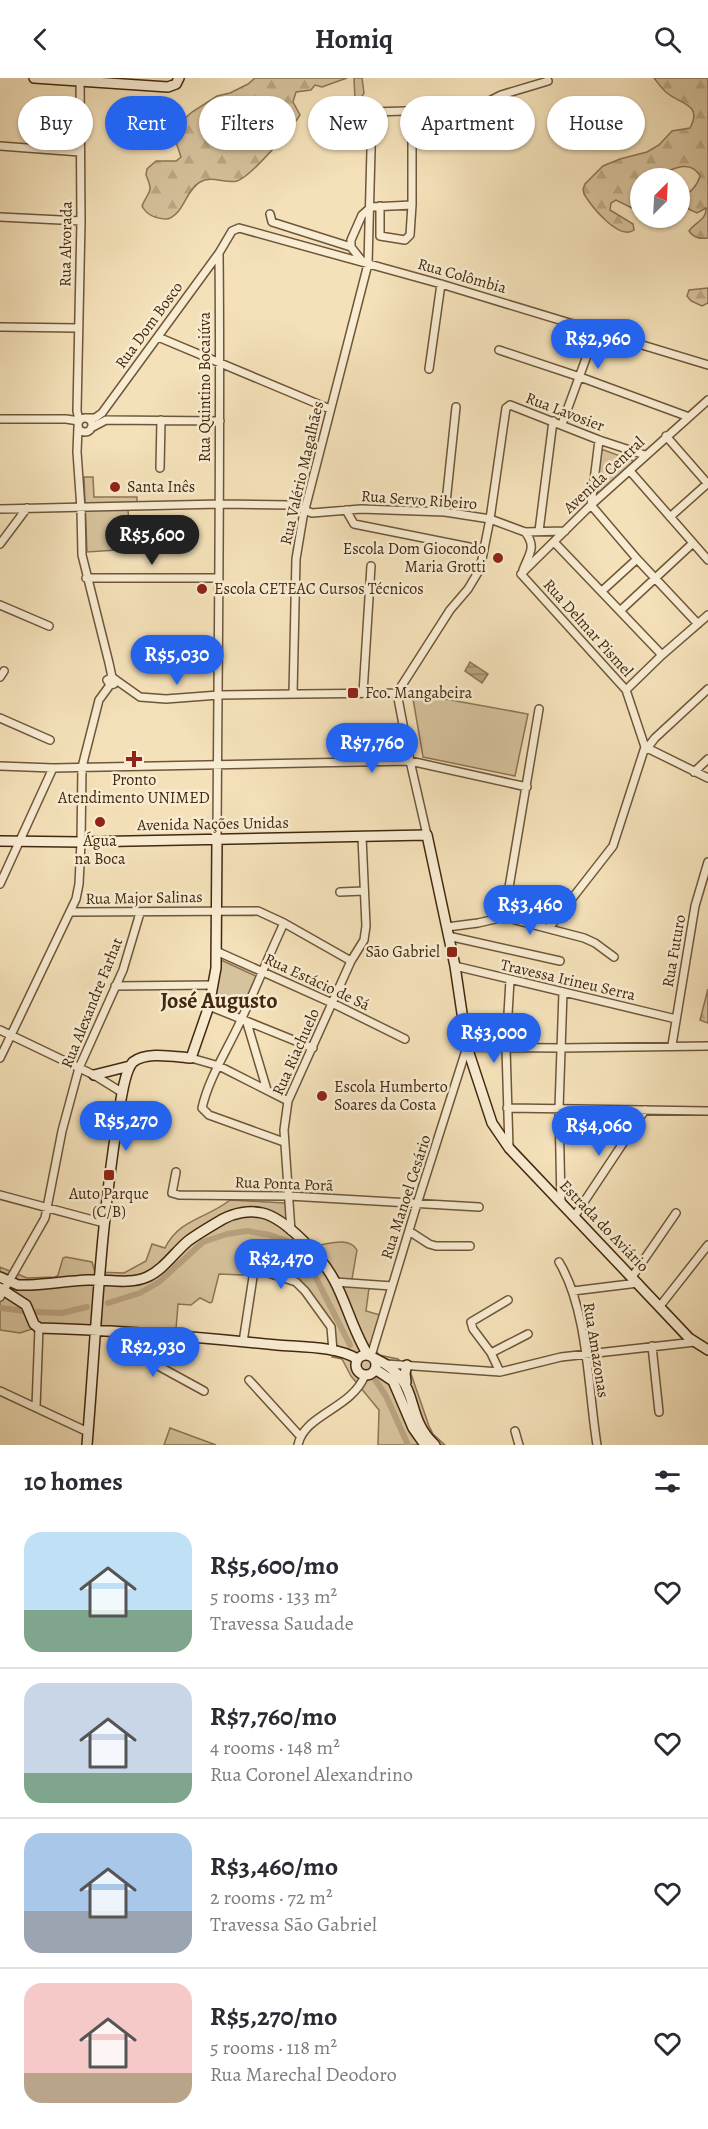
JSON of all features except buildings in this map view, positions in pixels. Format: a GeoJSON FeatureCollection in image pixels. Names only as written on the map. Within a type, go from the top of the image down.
{"type":"FeatureCollection","features":[{"type":"Feature","properties":{"kind":"street"},"geometry":{"type":"LineString","coordinates":[[34,78],[168,87],[177,81]]}},
{"type":"Feature","properties":{"kind":"street","name":"Rua Alvorada"},"geometry":{"type":"LineString","coordinates":[[80,80],[81,221],[77,411],[83,432],[90,429],[91,422],[81,421]]}},
{"type":"Feature","properties":{"kind":"street"},"geometry":{"type":"LineString","coordinates":[[499,96],[548,81]]}},
{"type":"Feature","properties":{"kind":"street","name":"Rua Valério Magalhães"},"geometry":{"type":"LineString","coordinates":[[293,694],[296,559],[365,262],[371,207],[372,112],[400,111]]}},
{"type":"Feature","properties":{"kind":"street"},"geometry":{"type":"LineString","coordinates":[[0,146],[80,152]]}},
{"type":"Feature","properties":{"kind":"street"},"geometry":{"type":"LineString","coordinates":[[380,206],[380,236],[405,240],[410,235],[412,150]]}},
{"type":"Feature","properties":{"kind":"street"},"geometry":{"type":"LineString","coordinates":[[351,247],[353,233],[362,215],[371,207],[412,206]]}},
{"type":"Feature","properties":{"kind":"street"},"geometry":{"type":"LineString","coordinates":[[270,214],[272,222],[351,247],[365,262]]}},
{"type":"Feature","properties":{"kind":"street"},"geometry":{"type":"LineString","coordinates":[[0,217],[81,221]]}},
{"type":"Feature","properties":{"kind":"street","name":"Rua Colômbia"},"geometry":{"type":"LineString","coordinates":[[219,253],[232,231],[242,228],[441,284],[708,365]]}},
{"type":"Feature","properties":{"kind":"street","name":"Rua Dom Bosco"},"geometry":{"type":"LineString","coordinates":[[103,417],[219,253]]}},
{"type":"Feature","properties":{"kind":"street","name":"Rua Quintino Bocaiúva"},"geometry":{"type":"LineString","coordinates":[[191,1058],[209,1006],[216,951],[218,578],[221,504],[219,253]]}},
{"type":"Feature","properties":{"kind":"street"},"geometry":{"type":"LineString","coordinates":[[429,369],[441,284]]}},
{"type":"Feature","properties":{"kind":"street"},"geometry":{"type":"LineString","coordinates":[[0,327],[78,328]]}},
{"type":"Feature","properties":{"kind":"street"},"geometry":{"type":"LineString","coordinates":[[562,424],[596,331]]}},
{"type":"Feature","properties":{"kind":"street"},"geometry":{"type":"LineString","coordinates":[[158,337],[330,409]]}},
{"type":"Feature","properties":{"kind":"street"},"geometry":{"type":"LineString","coordinates":[[499,350],[689,417]]}},
{"type":"Feature","properties":{"kind":"street","name":"Avenida Central"},"geometry":{"type":"LineString","coordinates":[[521,574],[645,455],[707,404]]}},
{"type":"Feature","properties":{"kind":"street","name":"Rua Lavosier"},"geometry":{"type":"LineString","coordinates":[[490,519],[505,410],[510,405],[599,440],[645,455]]}},
{"type":"Feature","properties":{"kind":"street"},"geometry":{"type":"LineString","coordinates":[[445,512],[456,407]]}},
{"type":"Feature","properties":{"kind":"street"},"geometry":{"type":"LineString","coordinates":[[77,452],[90,429],[103,417]]}},
{"type":"Feature","properties":{"kind":"street"},"geometry":{"type":"LineString","coordinates":[[0,419],[81,421],[103,417],[220,421]]}},
{"type":"Feature","properties":{"kind":"street"},"geometry":{"type":"LineString","coordinates":[[160,468],[161,420]]}},
{"type":"Feature","properties":{"kind":"street"},"geometry":{"type":"LineString","coordinates":[[0,1058],[71,912],[79,884],[82,767],[95,715],[111,681],[109,663],[82,555],[77,452],[81,421]]}},
{"type":"Feature","properties":{"kind":"street"},"geometry":{"type":"LineString","coordinates":[[539,531],[553,421]]}},
{"type":"Feature","properties":{"kind":"street"},"geometry":{"type":"LineString","coordinates":[[666,436],[708,484],[670,516]]}},
{"type":"Feature","properties":{"kind":"street"},"geometry":{"type":"LineString","coordinates":[[599,440],[591,505],[637,559],[698,624]]}},
{"type":"Feature","properties":{"kind":"street"},"geometry":{"type":"LineString","coordinates":[[630,471],[708,561]]}},
{"type":"Feature","properties":{"kind":"street","name":"Rua Servo Ribeiro"},"geometry":{"type":"LineString","coordinates":[[0,509],[221,504],[290,505],[312,513],[362,509],[445,512],[490,519],[525,532],[565,531]]}},
{"type":"Feature","properties":{"kind":"street"},"geometry":{"type":"LineString","coordinates":[[0,544],[27,508]]}},
{"type":"Feature","properties":{"kind":"street"},"geometry":{"type":"LineString","coordinates":[[346,510],[354,524],[484,550]]}},
{"type":"Feature","properties":{"kind":"street"},"geometry":{"type":"LineString","coordinates":[[111,681],[140,697],[166,699],[219,695],[398,693],[450,610],[480,569],[490,519]]}},
{"type":"Feature","properties":{"kind":"street"},"geometry":{"type":"LineString","coordinates":[[525,532],[531,540],[532,548],[542,554]]}},
{"type":"Feature","properties":{"kind":"street"},"geometry":{"type":"LineString","coordinates":[[554,542],[662,655]]}},
{"type":"Feature","properties":{"kind":"street"},"geometry":{"type":"LineString","coordinates":[[621,610],[693,543]]}},
{"type":"Feature","properties":{"kind":"street","name":"Rua Delmar Pismel"},"geometry":{"type":"LineString","coordinates":[[532,548],[521,574],[627,690],[647,747]]}},
{"type":"Feature","properties":{"kind":"street"},"geometry":{"type":"LineString","coordinates":[[602,591],[637,559]]}},
{"type":"Feature","properties":{"kind":"street"},"geometry":{"type":"LineString","coordinates":[[363,693],[370,566]]}},
{"type":"Feature","properties":{"kind":"street"},"geometry":{"type":"LineString","coordinates":[[86,578],[218,578]]}},
{"type":"Feature","properties":{"kind":"street"},"geometry":{"type":"LineString","coordinates":[[0,605],[49,626]]}},
{"type":"Feature","properties":{"kind":"street"},"geometry":{"type":"LineString","coordinates":[[627,690],[662,655],[708,615]]}},
{"type":"Feature","properties":{"kind":"street"},"geometry":{"type":"LineString","coordinates":[[549,928],[612,846],[647,747],[708,689]]}},
{"type":"Feature","properties":{"kind":"street","name":"Estrada do Aviário"},"geometry":{"type":"LineString","coordinates":[[398,693],[410,761],[455,966],[467,1047],[492,1123],[509,1148],[574,1217],[695,1342],[708,1350]]}},
{"type":"Feature","properties":{"kind":"street"},"geometry":{"type":"LineString","coordinates":[[504,917],[539,709]]}},
{"type":"Feature","properties":{"kind":"street"},"geometry":{"type":"LineString","coordinates":[[0,718],[50,740]]}},
{"type":"Feature","properties":{"kind":"street"},"geometry":{"type":"LineString","coordinates":[[647,747],[708,778]]}},
{"type":"Feature","properties":{"kind":"street"},"geometry":{"type":"LineString","coordinates":[[694,772],[708,759]]}},
{"type":"Feature","properties":{"kind":"street"},"geometry":{"type":"LineString","coordinates":[[0,766],[53,768],[218,766],[410,761],[527,787]]}},
{"type":"Feature","properties":{"kind":"street"},"geometry":{"type":"LineString","coordinates":[[0,884],[53,768]]}},
{"type":"Feature","properties":{"kind":"street","name":"Avenida Nações Unidas"},"geometry":{"type":"LineString","coordinates":[[0,841],[81,842],[428,835]]}},
{"type":"Feature","properties":{"kind":"street","name":"Rua Riachuelo"},"geometry":{"type":"LineString","coordinates":[[291,1231],[284,1142],[288,1101],[351,961],[366,934],[362,837]]}},
{"type":"Feature","properties":{"kind":"street","name":"Rua Futuro"},"geometry":{"type":"LineString","coordinates":[[672,1045],[695,906],[708,862]]}},
{"type":"Feature","properties":{"kind":"street"},"geometry":{"type":"LineString","coordinates":[[340,892],[364,891]]}},
{"type":"Feature","properties":{"kind":"street","name":"Rua Major Salinas"},"geometry":{"type":"LineString","coordinates":[[71,912],[258,911],[351,961]]}},
{"type":"Feature","properties":{"kind":"street","name":"Rua Alexandre Farhat"},"geometry":{"type":"LineString","coordinates":[[3,1289],[36,1236],[47,1209],[62,1131],[79,1068],[127,960],[140,913]]}},
{"type":"Feature","properties":{"kind":"street"},"geometry":{"type":"LineString","coordinates":[[447,932],[504,917],[595,943],[614,957]]}},
{"type":"Feature","properties":{"kind":"street"},"geometry":{"type":"LineString","coordinates":[[284,923],[261,971],[244,1021],[219,1066],[202,1108],[209,1115],[284,1142]]}},
{"type":"Feature","properties":{"kind":"street"},"geometry":{"type":"LineString","coordinates":[[447,932],[560,961]]}},
{"type":"Feature","properties":{"kind":"street","name":"Rua Estácio de Sá"},"geometry":{"type":"LineString","coordinates":[[216,951],[405,1038]]}},
{"type":"Feature","properties":{"kind":"street","name":"Travessa Irineu Serra"},"geometry":{"type":"LineString","coordinates":[[455,966],[676,1019]]}},
{"type":"Feature","properties":{"kind":"street"},"geometry":{"type":"LineString","coordinates":[[509,1148],[506,1048],[510,980]]}},
{"type":"Feature","properties":{"kind":"street"},"geometry":{"type":"LineString","coordinates":[[115,986],[213,985]]}},
{"type":"Feature","properties":{"kind":"street"},"geometry":{"type":"LineString","coordinates":[[561,1203],[559,1108],[562,992]]}},
{"type":"Feature","properties":{"kind":"street"},"geometry":{"type":"LineString","coordinates":[[209,1006],[313,1048]]}},
{"type":"Feature","properties":{"kind":"street"},"geometry":{"type":"LineString","coordinates":[[244,1021],[267,1090]]}},
{"type":"Feature","properties":{"kind":"street"},"geometry":{"type":"LineString","coordinates":[[0,1030],[94,1075],[123,1093]]}},
{"type":"Feature","properties":{"kind":"street"},"geometry":{"type":"LineString","coordinates":[[467,1047],[708,1046]]}},
{"type":"Feature","properties":{"kind":"street","name":"Rua Manoel Cesário"},"geometry":{"type":"LineString","coordinates":[[371,1356],[467,1047]]}},
{"type":"Feature","properties":{"kind":"street"},"geometry":{"type":"LineString","coordinates":[[94,1075],[130,1066],[148,1056],[191,1058],[219,1066],[288,1101]]}},
{"type":"Feature","properties":{"kind":"street"},"geometry":{"type":"LineString","coordinates":[[87,1445],[94,1329],[109,1175],[130,1066]]}},
{"type":"Feature","properties":{"kind":"street"},"geometry":{"type":"LineString","coordinates":[[507,1108],[708,1111]]}},
{"type":"Feature","properties":{"kind":"street"},"geometry":{"type":"LineString","coordinates":[[574,1217],[645,1110]]}},
{"type":"Feature","properties":{"kind":"street","name":"Rua Ponta Porã"},"geometry":{"type":"LineString","coordinates":[[176,1172],[172,1193],[289,1196],[480,1207]]}},
{"type":"Feature","properties":{"kind":"street"},"geometry":{"type":"LineString","coordinates":[[0,1196],[104,1223]]}},
{"type":"Feature","properties":{"kind":"street"},"geometry":{"type":"LineString","coordinates":[[3,1289],[99,1280],[128,1282],[145,1278],[155,1273],[202,1231],[238,1213],[263,1213],[291,1231],[314,1251],[335,1282],[353,1326],[376,1364],[375,1369]]}},
{"type":"Feature","properties":{"kind":"street"},"geometry":{"type":"LineString","coordinates":[[573,1291],[635,1280],[676,1213]]}},
{"type":"Feature","properties":{"kind":"street"},"geometry":{"type":"LineString","coordinates":[[409,1231],[436,1246],[470,1246]]}},
{"type":"Feature","properties":{"kind":"street"},"geometry":{"type":"LineString","coordinates":[[660,1306],[708,1245]]}},
{"type":"Feature","properties":{"kind":"street","name":"Rua Amazonas"},"geometry":{"type":"LineString","coordinates":[[559,1262],[573,1291],[585,1354],[594,1444]]}},
{"type":"Feature","properties":{"kind":"street"},"geometry":{"type":"LineString","coordinates":[[243,1342],[253,1277],[255,1272],[266,1272],[296,1282],[305,1291],[331,1327],[333,1351]]}},
{"type":"Feature","properties":{"kind":"street"},"geometry":{"type":"LineString","coordinates":[[0,1277],[3,1289],[26,1305],[34,1324],[39,1328],[94,1329],[243,1342],[333,1351],[351,1355],[357,1359]]}},
{"type":"Feature","properties":{"kind":"street"},"geometry":{"type":"LineString","coordinates":[[335,1282],[392,1286]]}},
{"type":"Feature","properties":{"kind":"street"},"geometry":{"type":"LineString","coordinates":[[501,1372],[491,1353],[473,1329],[471,1322],[508,1300]]}},
{"type":"Feature","properties":{"kind":"street"},"geometry":{"type":"LineString","coordinates":[[36,1407],[39,1328]]}},
{"type":"Feature","properties":{"kind":"street"},"geometry":{"type":"LineString","coordinates":[[148,1334],[148,1359],[204,1391]]}},
{"type":"Feature","properties":{"kind":"street"},"geometry":{"type":"LineString","coordinates":[[491,1353],[528,1334]]}},
{"type":"Feature","properties":{"kind":"street"},"geometry":{"type":"LineString","coordinates":[[298,1445],[300,1436],[308,1426],[357,1392],[365,1376],[386,1364],[501,1372],[539,1362],[585,1354],[695,1342]]}},
{"type":"Feature","properties":{"kind":"street"},"geometry":{"type":"LineString","coordinates":[[652,1346],[659,1412]]}},
{"type":"Feature","properties":{"kind":"street"},"geometry":{"type":"LineString","coordinates":[[365,1376],[356,1370],[355,1364],[362,1355],[371,1356],[386,1364],[407,1384]]}},
{"type":"Feature","properties":{"kind":"street"},"geometry":{"type":"LineString","coordinates":[[407,1365],[405,1372],[407,1384],[420,1425],[435,1445]]}},
{"type":"Feature","properties":{"kind":"street"},"geometry":{"type":"LineString","coordinates":[[375,1369],[393,1381],[413,1428],[424,1445]]}},
{"type":"Feature","properties":{"kind":"street"},"geometry":{"type":"LineString","coordinates":[[249,1380],[300,1436]]}},
{"type":"Feature","properties":{"kind":"street"},"geometry":{"type":"LineString","coordinates":[[0,1390],[88,1432]]}},
{"type":"Feature","properties":{"kind":"street"},"geometry":{"type":"LineString","coordinates":[[515,1431],[519,1445]]}},
{"type":"Feature","properties":{"kind":"green space"},"geometry":{"type":"Polygon","coordinates":[[[255,78],[347,78],[322,87],[315,85],[311,90],[296,92],[295,96],[217,96],[230,93],[255,78]]]}},
{"type":"Feature","properties":{"kind":"green space"},"geometry":{"type":"Polygon","coordinates":[[[354,78],[362,78],[364,93],[362,96],[355,96],[354,78]]]}},
{"type":"Feature","properties":{"kind":"green space"},"geometry":{"type":"Polygon","coordinates":[[[654,78],[708,78],[708,238],[697,238],[689,231],[706,212],[706,208],[697,213],[690,210],[690,192],[700,176],[691,167],[630,168],[630,207],[616,200],[611,203],[610,210],[630,222],[630,228],[634,230],[628,232],[621,231],[606,221],[584,194],[585,184],[603,166],[647,152],[659,145],[672,131],[690,128],[694,114],[692,109],[662,88],[654,78]]]}},
{"type":"Feature","properties":{"kind":"green space"},"geometry":{"type":"Polygon","coordinates":[[[199,108],[199,150],[272,150],[244,177],[233,182],[204,180],[195,186],[174,216],[168,219],[156,218],[142,206],[150,191],[146,175],[147,169],[156,161],[176,161],[181,157],[179,150],[187,150],[187,116],[199,108]]]}},
{"type":"Feature","properties":{"kind":"green space"},"geometry":{"type":"Polygon","coordinates":[[[296,108],[300,115],[296,120],[296,108]]]}},
{"type":"Feature","properties":{"kind":"green space"},"geometry":{"type":"Polygon","coordinates":[[[708,288],[708,303],[702,306],[691,301],[687,296],[689,290],[708,288]]]}},
{"type":"Feature","properties":{"kind":"green space"},"geometry":{"type":"Polygon","coordinates":[[[601,449],[634,461],[597,496],[601,449]]]}},
{"type":"Feature","properties":{"kind":"green space"},"geometry":{"type":"Polygon","coordinates":[[[84,477],[93,477],[94,497],[137,497],[137,507],[103,509],[128,510],[131,549],[87,552],[84,477]]]}},
{"type":"Feature","properties":{"kind":"green space"},"geometry":{"type":"Polygon","coordinates":[[[412,693],[528,714],[515,776],[423,757],[412,693]]]}},
{"type":"Feature","properties":{"kind":"green space"},"geometry":{"type":"Polygon","coordinates":[[[221,960],[258,977],[241,1014],[214,1003],[221,960]]]}},
{"type":"Feature","properties":{"kind":"green space"},"geometry":{"type":"Polygon","coordinates":[[[708,989],[708,1023],[700,1020],[708,989]]]}},
{"type":"Feature","properties":{"kind":"green space"},"geometry":{"type":"Polygon","coordinates":[[[230,1200],[285,1203],[296,1229],[315,1246],[344,1242],[357,1250],[352,1279],[369,1288],[366,1311],[380,1315],[373,1346],[379,1355],[398,1359],[410,1371],[429,1426],[433,1434],[445,1445],[378,1445],[379,1410],[351,1376],[342,1359],[332,1357],[335,1347],[322,1310],[309,1290],[301,1282],[255,1270],[243,1275],[219,1274],[210,1303],[200,1298],[191,1305],[178,1304],[176,1329],[173,1331],[41,1326],[20,1333],[0,1330],[0,1267],[27,1278],[55,1277],[58,1275],[63,1258],[66,1257],[92,1262],[95,1272],[124,1273],[146,1261],[152,1244],[165,1248],[171,1238],[185,1225],[230,1200]]]}},
{"type":"Feature","properties":{"kind":"green space"},"geometry":{"type":"Polygon","coordinates":[[[170,1428],[216,1445],[164,1445],[170,1428]]]}},
{"type":"Feature","properties":{"kind":"shaded area"},"geometry":{"type":"Polygon","coordinates":[[[470,662],[488,674],[482,683],[465,671],[470,662]]]}},
{"type":"Feature","properties":{"kind":"waterway"},"geometry":{"type":"LineString","coordinates":[[108,1303],[140,1293],[159,1282],[203,1242],[227,1234],[247,1231],[270,1235],[290,1242],[311,1268],[350,1345]]}},
{"type":"Feature","properties":{"kind":"waterway"},"geometry":{"type":"LineString","coordinates":[[37,1312],[62,1313],[87,1307]]}},
{"type":"Feature","properties":{"kind":"waterway"},"geometry":{"type":"LineString","coordinates":[[1,1308],[25,1311]]}},
{"type":"Feature","properties":{"kind":"waterway"},"geometry":{"type":"LineString","coordinates":[[374,1378],[386,1396],[408,1445]]}},
{"type":"Feature","properties":{"kind":"place","name":"Santa Inês"},"geometry":{"type":"Point","coordinates":[115,487]}},
{"type":"Feature","properties":{"kind":"place","name":"Escola Dom Giocondo Maria Grotti"},"geometry":{"type":"Point","coordinates":[498,558]}},
{"type":"Feature","properties":{"kind":"place","name":"Escola CETEAC Cursos Técnicos"},"geometry":{"type":"Point","coordinates":[202,589]}},
{"type":"Feature","properties":{"kind":"place","name":"Fco. Mangabeira"},"geometry":{"type":"Point","coordinates":[353,693]}},
{"type":"Feature","properties":{"kind":"place","name":"Pronto Atendimento UNIMED"},"geometry":{"type":"Point","coordinates":[134,759]}},
{"type":"Feature","properties":{"kind":"place","name":"Água na Boca"},"geometry":{"type":"Point","coordinates":[100,822]}},
{"type":"Feature","properties":{"kind":"place","name":"São Gabriel"},"geometry":{"type":"Point","coordinates":[452,952]}},
{"type":"Feature","properties":{"kind":"place","name":"Escola Humberto Soares da Costa"},"geometry":{"type":"Point","coordinates":[322,1096]}},
{"type":"Feature","properties":{"kind":"place","name":"Auto Parque (C/B)"},"geometry":{"type":"Point","coordinates":[109,1175]}},
{"type":"Feature","properties":{"kind":"district","name":"José Augusto"},"geometry":{"type":"Point","coordinates":[219,1001]}}]}
